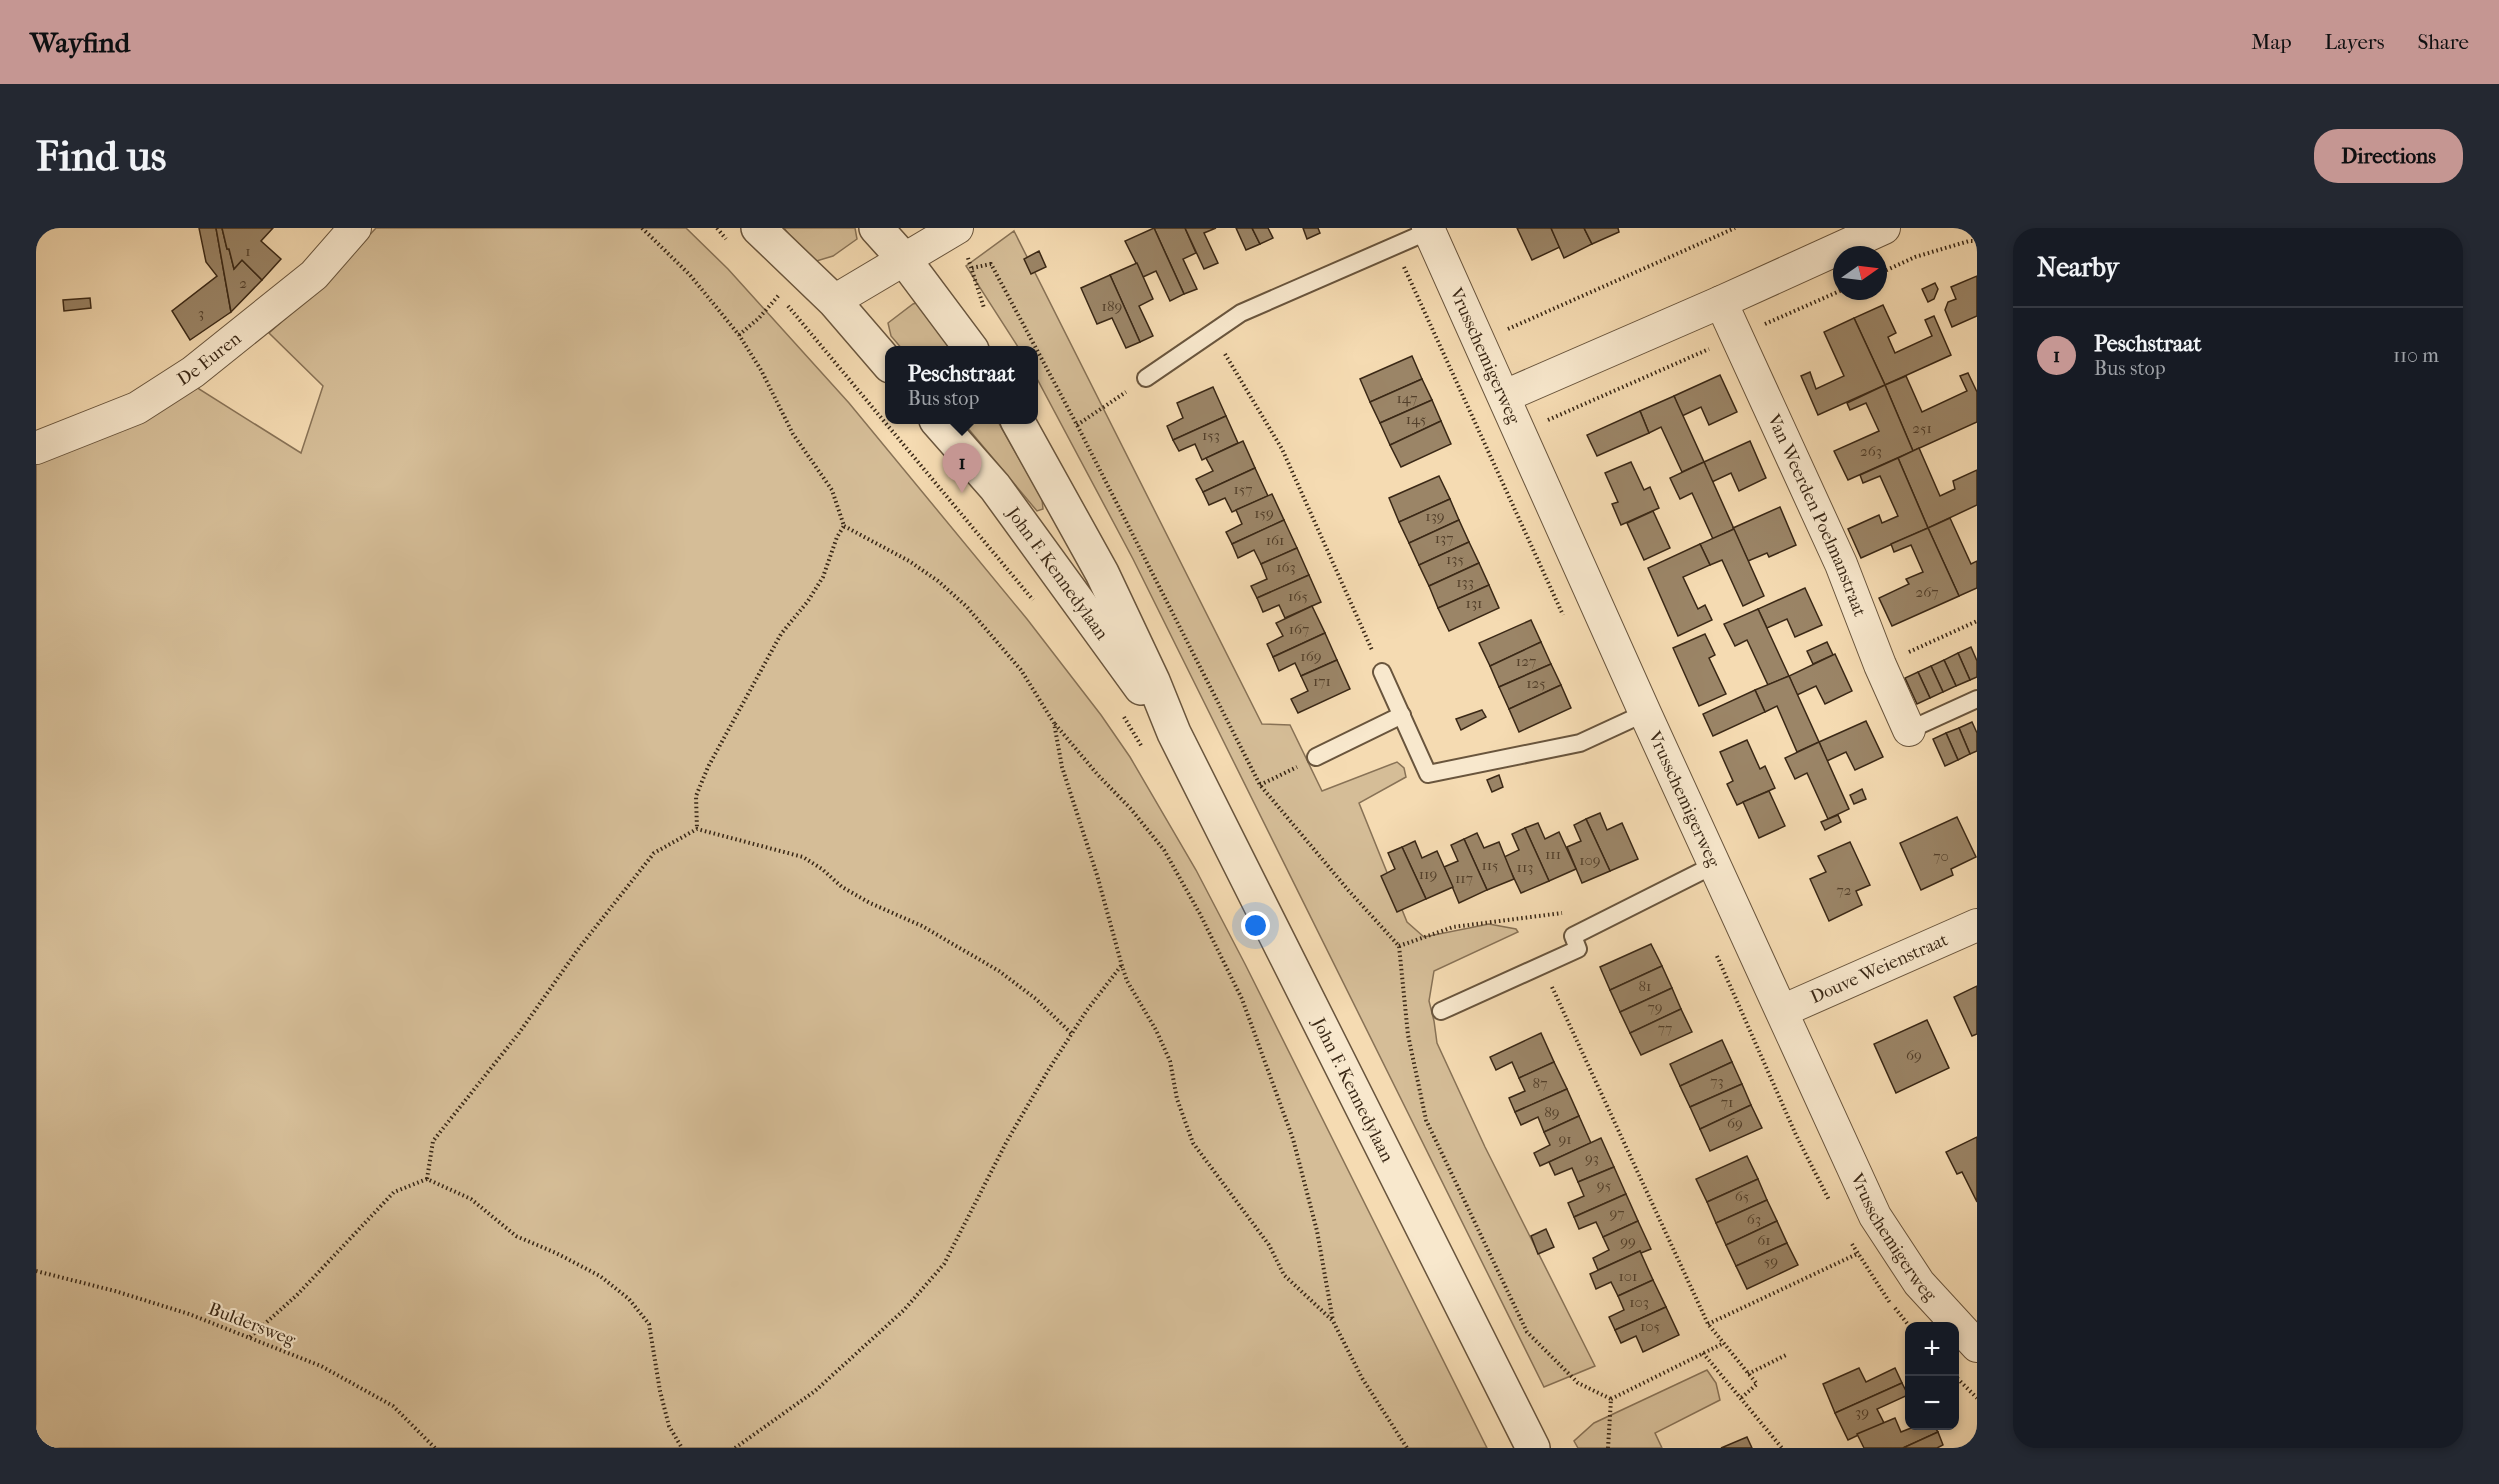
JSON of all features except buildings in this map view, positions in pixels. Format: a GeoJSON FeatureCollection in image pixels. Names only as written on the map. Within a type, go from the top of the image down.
{"type":"FeatureCollection","features":[{"type":"Feature","properties":{"kind":"street","name":"De Euren"},"geometry":{"type":"LineString","coordinates":[[39,447],[137,408],[193,372],[314,275],[355,228]]}},
{"type":"Feature","properties":{"kind":"street"},"geometry":{"type":"LineString","coordinates":[[876,228],[904,259],[968,346]]}},
{"type":"Feature","properties":{"kind":"street"},"geometry":{"type":"LineString","coordinates":[[1504,396],[1884,228]]}},
{"type":"Feature","properties":{"kind":"street","name":"Vrusschemigerweg"},"geometry":{"type":"LineString","coordinates":[[1429,229],[1645,713],[1875,1215],[1919,1283],[1977,1346]]}},
{"type":"Feature","properties":{"kind":"street"},"geometry":{"type":"LineString","coordinates":[[834,302],[953,230]]}},
{"type":"Feature","properties":{"kind":"street"},"geometry":{"type":"LineString","coordinates":[[745,237],[834,302],[885,360]]}},
{"type":"Feature","properties":{"kind":"street","name":"Van Weerden Poelmanstraat"},"geometry":{"type":"LineString","coordinates":[[1721,302],[1841,564],[1880,665],[1909,730]]}},
{"type":"Feature","properties":{"kind":"street","name":"John F. Kennedylaan"},"geometry":{"type":"LineString","coordinates":[[939,424],[995,488],[1174,733]]}},
{"type":"Feature","properties":{"kind":"street","name":"John F. Kennedylaan"},"geometry":{"type":"LineString","coordinates":[[1019,424],[1102,573],[1153,681],[1174,733],[1533,1448]]}},
{"type":"Feature","properties":{"kind":"street","name":"Douve Weienstraat"},"geometry":{"type":"LineString","coordinates":[[1782,1011],[1977,925]]}},
{"type":"Feature","properties":{"kind":"lane"},"geometry":{"type":"LineString","coordinates":[[1146,378],[1241,313],[1429,229]]}},
{"type":"Feature","properties":{"kind":"lane"},"geometry":{"type":"LineString","coordinates":[[1382,672],[1428,774],[1580,743],[1645,713]]}},
{"type":"Feature","properties":{"kind":"lane"},"geometry":{"type":"LineString","coordinates":[[1909,730],[1977,699]]}},
{"type":"Feature","properties":{"kind":"lane"},"geometry":{"type":"LineString","coordinates":[[1316,757],[1402,716]]}},
{"type":"Feature","properties":{"kind":"lane"},"geometry":{"type":"LineString","coordinates":[[1441,1011],[1578,948],[1572,936],[1716,864]]}},
{"type":"Feature","properties":{"kind":"path"},"geometry":{"type":"LineString","coordinates":[[642,228],[690,275],[739,335],[761,369],[793,434],[832,490],[844,526],[909,561],[938,581],[967,607],[1021,670],[1054,723],[1098,776],[1130,807],[1164,850],[1200,914],[1242,999],[1293,1139],[1317,1231],[1333,1322],[1362,1378],[1407,1448]]}},
{"type":"Feature","properties":{"kind":"path"},"geometry":{"type":"LineString","coordinates":[[717,228],[745,237]]}},
{"type":"Feature","properties":{"kind":"path"},"geometry":{"type":"LineString","coordinates":[[1480,342],[1735,228]]}},
{"type":"Feature","properties":{"kind":"path"},"geometry":{"type":"LineString","coordinates":[[953,230],[969,260],[989,316]]}},
{"type":"Feature","properties":{"kind":"path"},"geometry":{"type":"LineString","coordinates":[[1887,270],[1916,257],[1969,241],[1977,241]]}},
{"type":"Feature","properties":{"kind":"path"},"geometry":{"type":"LineString","coordinates":[[972,268],[991,264],[1035,346]]}},
{"type":"Feature","properties":{"kind":"path"},"geometry":{"type":"LineString","coordinates":[[771,287],[885,422]]}},
{"type":"Feature","properties":{"kind":"path"},"geometry":{"type":"LineString","coordinates":[[1520,432],[1833,294]]}},
{"type":"Feature","properties":{"kind":"path"},"geometry":{"type":"LineString","coordinates":[[739,335],[759,318],[779,295]]}},
{"type":"Feature","properties":{"kind":"path"},"geometry":{"type":"LineString","coordinates":[[1212,333],[1282,449],[1382,672]]}},
{"type":"Feature","properties":{"kind":"path"},"geometry":{"type":"LineString","coordinates":[[1038,351],[1260,785],[1399,946],[1408,1035],[1426,1120],[1527,1332],[1578,1383],[1611,1399]]}},
{"type":"Feature","properties":{"kind":"path"},"geometry":{"type":"LineString","coordinates":[[1077,424],[1146,378]]}},
{"type":"Feature","properties":{"kind":"path"},"geometry":{"type":"LineString","coordinates":[[887,424],[1036,603]]}},
{"type":"Feature","properties":{"kind":"path"},"geometry":{"type":"LineString","coordinates":[[697,829],[696,796],[708,767],[781,634],[808,601],[823,577],[837,537],[844,526]]}},
{"type":"Feature","properties":{"kind":"path"},"geometry":{"type":"LineString","coordinates":[[1880,665],[1977,621]]}},
{"type":"Feature","properties":{"kind":"path"},"geometry":{"type":"LineString","coordinates":[[1122,713],[1146,754]]}},
{"type":"Feature","properties":{"kind":"path"},"geometry":{"type":"LineString","coordinates":[[1054,723],[1062,767],[1097,875],[1122,966],[1127,981],[1156,1030],[1170,1061],[1177,1100],[1193,1143],[1269,1245],[1284,1275],[1333,1322]]}},
{"type":"Feature","properties":{"kind":"path"},"geometry":{"type":"LineString","coordinates":[[1260,785],[1316,757]]}},
{"type":"Feature","properties":{"kind":"path"},"geometry":{"type":"LineString","coordinates":[[427,1179],[433,1141],[519,1033],[579,948],[654,853],[697,829],[803,857],[851,892],[922,926],[999,971],[1036,999],[1072,1034]]}},
{"type":"Feature","properties":{"kind":"path"},"geometry":{"type":"LineString","coordinates":[[1399,946],[1453,927],[1565,912]]}},
{"type":"Feature","properties":{"kind":"path"},"geometry":{"type":"LineString","coordinates":[[1542,965],[1708,1324],[1756,1384],[1741,1398]]}},
{"type":"Feature","properties":{"kind":"path"},"geometry":{"type":"LineString","coordinates":[[735,1448],[815,1391],[904,1310],[944,1264],[1007,1141],[1072,1034],[1122,966]]}},
{"type":"Feature","properties":{"kind":"path"},"geometry":{"type":"LineString","coordinates":[[250,1336],[297,1295],[394,1192],[427,1179],[471,1198],[516,1236],[556,1253],[600,1276],[629,1299],[649,1324],[660,1391],[669,1426],[682,1448]]}},
{"type":"Feature","properties":{"kind":"path"},"geometry":{"type":"LineString","coordinates":[[1708,1324],[1890,1239]]}},
{"type":"Feature","properties":{"kind":"path","name":"Buldersweg"},"geometry":{"type":"LineString","coordinates":[[36,1271],[115,1291],[250,1336],[321,1366],[393,1406],[435,1448]]}},
{"type":"Feature","properties":{"kind":"path"},"geometry":{"type":"LineString","coordinates":[[1611,1399],[1724,1343]]}},
{"type":"Feature","properties":{"kind":"path"},"geometry":{"type":"LineString","coordinates":[[1703,1353],[1782,1448]]}},
{"type":"Feature","properties":{"kind":"path"},"geometry":{"type":"LineString","coordinates":[[1748,1374],[1788,1353]]}},
{"type":"Feature","properties":{"kind":"path"},"geometry":{"type":"LineString","coordinates":[[1955,1376],[1977,1398]]}},
{"type":"Feature","properties":{"kind":"path"},"geometry":{"type":"LineString","coordinates":[[1608,1448],[1611,1399]]}},
{"type":"Feature","properties":{"kind":"shaded area"},"geometry":{"type":"Polygon","coordinates":[[[376,228],[686,228],[728,269],[849,403],[1027,619],[1101,715],[1130,757],[1196,870],[1245,964],[1487,1448],[36,1448],[36,454],[194,379],[199,389],[301,453],[323,386],[269,333],[325,283],[376,228]]]}},
{"type":"Feature","properties":{"kind":"shaded area"},"geometry":{"type":"Polygon","coordinates":[[[784,228],[855,228],[857,239],[833,256],[810,263],[784,228]]]}},
{"type":"Feature","properties":{"kind":"shaded area"},"geometry":{"type":"Polygon","coordinates":[[[1014,231],[1262,724],[1290,725],[1322,791],[1397,762],[1404,768],[1406,777],[1359,803],[1407,922],[1424,937],[1489,924],[1516,929],[1518,932],[1434,971],[1429,1001],[1437,1043],[1485,1147],[1595,1366],[1544,1387],[1133,559],[1038,381],[1038,346],[1017,346],[966,266],[1014,231]]]}},
{"type":"Feature","properties":{"kind":"shaded area"},"geometry":{"type":"Polygon","coordinates":[[[919,302],[952,346],[900,346],[891,336],[888,323],[919,302]]]}},
{"type":"Feature","properties":{"kind":"shaded area"},"geometry":{"type":"Polygon","coordinates":[[[964,424],[999,424],[1042,499],[1043,509],[1037,511],[964,424]]]}},
{"type":"Feature","properties":{"kind":"shaded area"},"geometry":{"type":"Polygon","coordinates":[[[1707,1370],[1716,1383],[1720,1400],[1655,1433],[1662,1448],[1578,1448],[1574,1441],[1594,1423],[1707,1370]]]}},
{"type":"Feature","properties":{"kind":"place","name":"Peschstraat"},"geometry":{"type":"Point","coordinates":[962,493]}}]}
